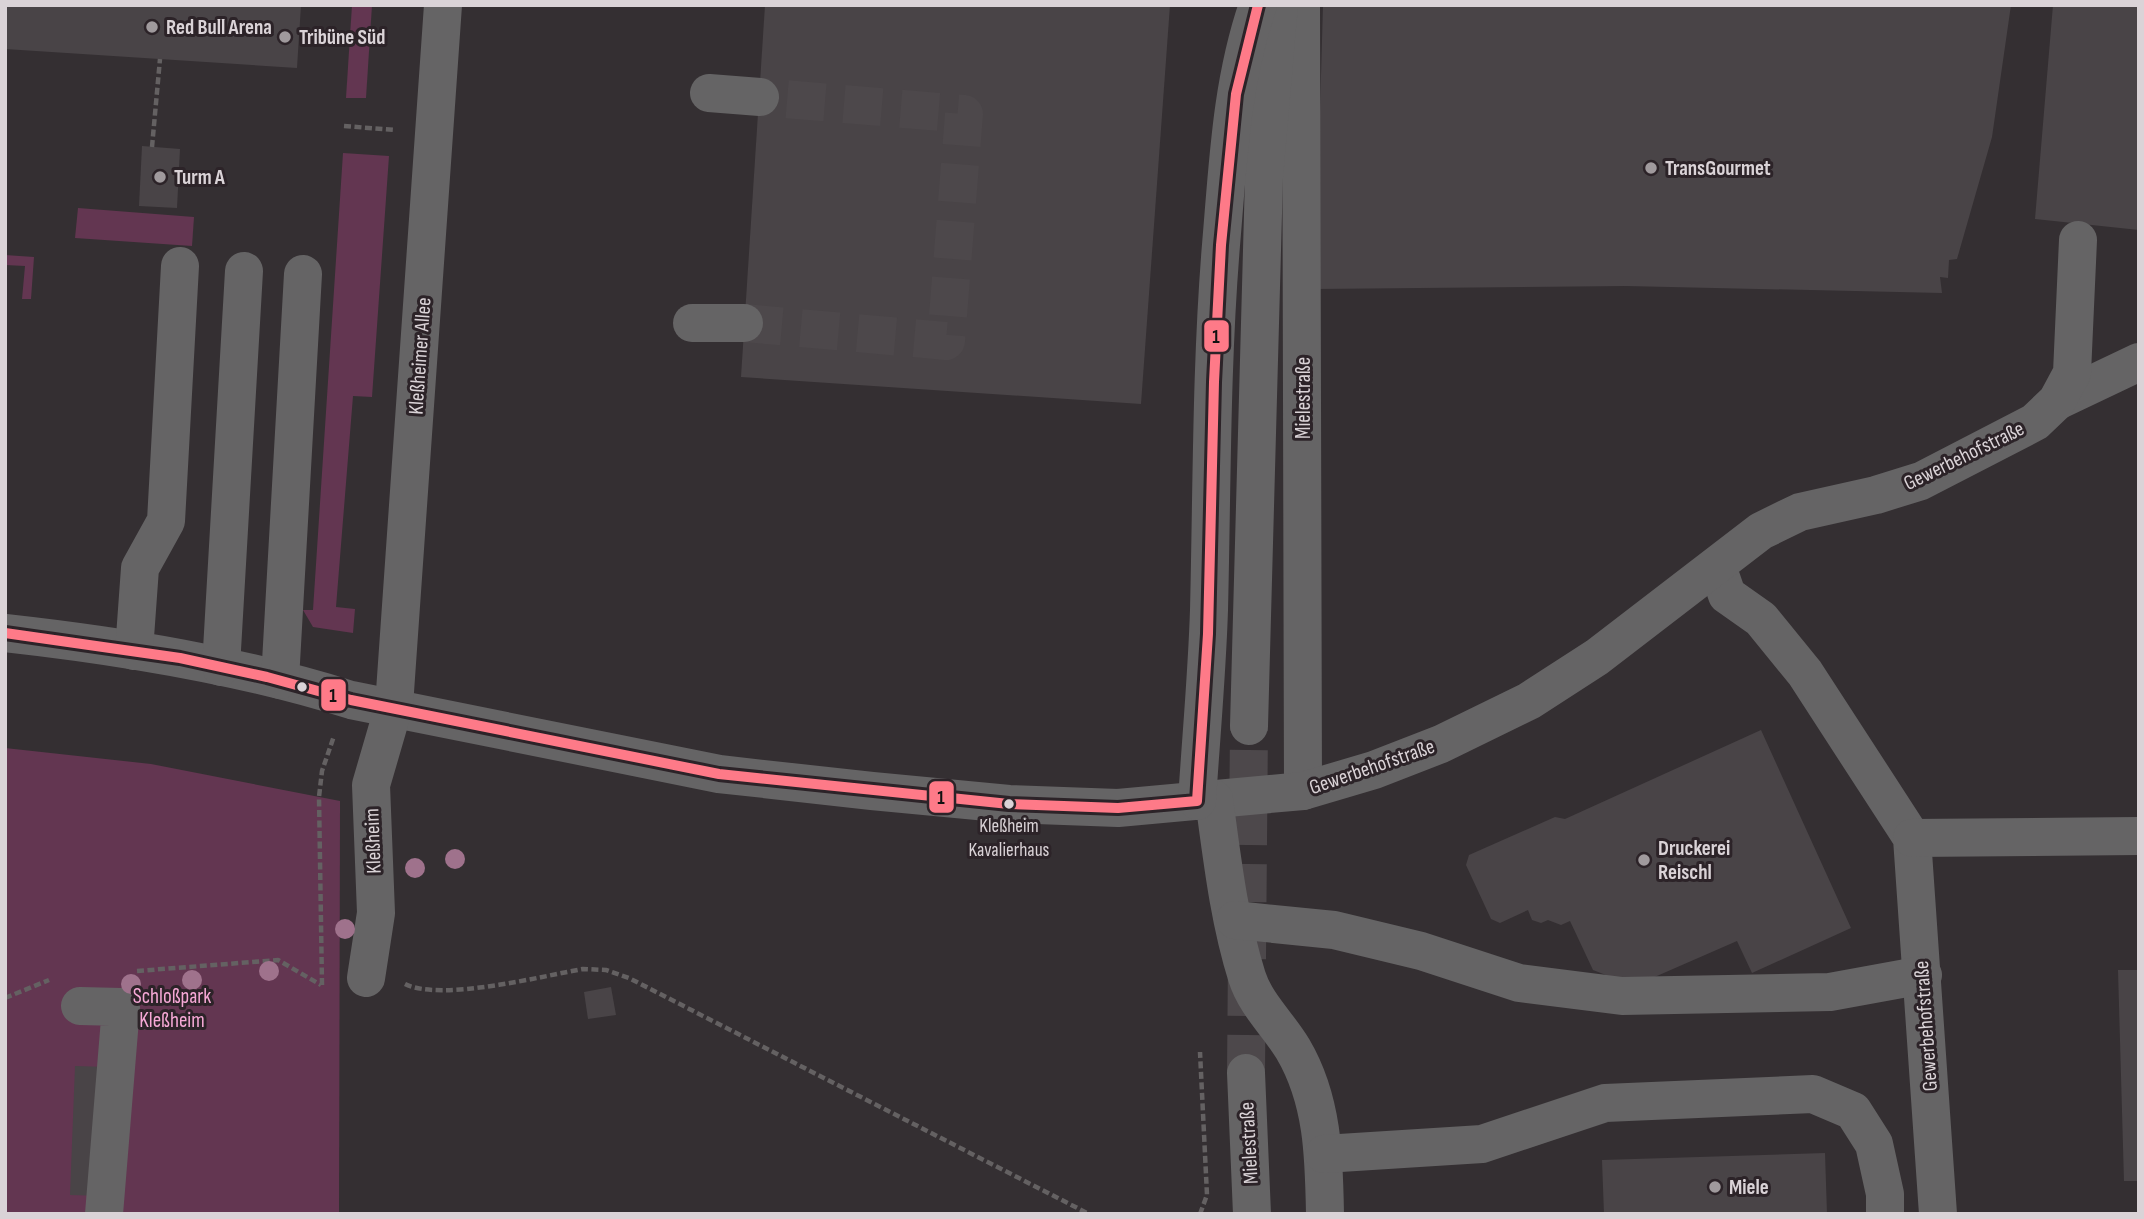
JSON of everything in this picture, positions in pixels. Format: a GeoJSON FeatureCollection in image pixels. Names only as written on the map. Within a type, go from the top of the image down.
{"type":"FeatureCollection","features":[{"type":"Feature","properties":{"kind":"street","name":"Kleßheimer Allee"},"geometry":{"type":"LineString","coordinates":[[394,706],[443,5]]}},
{"type":"Feature","properties":{"kind":"street"},"geometry":{"type":"LineString","coordinates":[[1258,5],[1238,75],[1232,113],[1219,264],[1209,451],[1205,800],[1247,977],[1255,997],[1302,1066],[1321,1121],[1325,1214]]}},
{"type":"Feature","properties":{"kind":"street"},"geometry":{"type":"LineString","coordinates":[[1249,726],[1264,177],[1279,5]]}},
{"type":"Feature","properties":{"kind":"street","name":"Mielestraße"},"geometry":{"type":"LineString","coordinates":[[1301,5],[1303,791]]}},
{"type":"Feature","properties":{"kind":"street"},"geometry":{"type":"LineString","coordinates":[[709,93],[760,97]]}},
{"type":"Feature","properties":{"kind":"street","name":"Gewerbehofstraße"},"geometry":{"type":"LineString","coordinates":[[5,633],[134,651],[220,667],[352,700],[394,706],[719,774],[1009,804],[1118,808],[1303,791],[1374,770],[1441,744],[1529,701],[1597,657],[1761,531],[1800,512],[1876,495],[1921,481],[2035,422],[2057,401],[2072,373],[2078,240]]}},
{"type":"Feature","properties":{"kind":"street"},"geometry":{"type":"LineString","coordinates":[[134,651],[140,568],[164,527],[166,515],[180,266]]}},
{"type":"Feature","properties":{"kind":"street"},"geometry":{"type":"LineString","coordinates":[[220,667],[244,271]]}},
{"type":"Feature","properties":{"kind":"street"},"geometry":{"type":"LineString","coordinates":[[280,680],[303,274]]}},
{"type":"Feature","properties":{"kind":"street"},"geometry":{"type":"LineString","coordinates":[[692,323],[744,323]]}},
{"type":"Feature","properties":{"kind":"street"},"geometry":{"type":"LineString","coordinates":[[2057,401],[2139,362]]}},
{"type":"Feature","properties":{"kind":"street","name":"Gewerbehofstraße"},"geometry":{"type":"LineString","coordinates":[[1717,566],[1727,595],[1761,619],[1805,673],[1912,838],[1938,1214]]}},
{"type":"Feature","properties":{"kind":"street","name":"Kleßheim"},"geometry":{"type":"LineString","coordinates":[[366,978],[376,913],[371,785],[394,706]]}},
{"type":"Feature","properties":{"kind":"street"},"geometry":{"type":"LineString","coordinates":[[1912,838],[2139,836]]}},
{"type":"Feature","properties":{"kind":"street"},"geometry":{"type":"LineString","coordinates":[[1235,920],[1334,930],[1421,951],[1519,983],[1622,996],[1830,992],[1923,975]]}},
{"type":"Feature","properties":{"kind":"street"},"geometry":{"type":"LineString","coordinates":[[68,991],[123,990],[104,1214]]}},
{"type":"Feature","properties":{"kind":"street","name":"Mielestraße"},"geometry":{"type":"LineString","coordinates":[[1246,1073],[1252,1214]]}},
{"type":"Feature","properties":{"kind":"street"},"geometry":{"type":"LineString","coordinates":[[1324,1154],[1482,1144],[1605,1103],[1813,1094],[1853,1111],[1874,1144],[1885,1194],[1885,1214]]}},
{"type":"Feature","properties":{"kind":"path"},"geometry":{"type":"LineString","coordinates":[[152,147],[160,59]]}},
{"type":"Feature","properties":{"kind":"path"},"geometry":{"type":"LineString","coordinates":[[344,126],[403,130]]}},
{"type":"Feature","properties":{"kind":"path"},"geometry":{"type":"LineString","coordinates":[[123,990],[278,960],[322,985]]}},
{"type":"Feature","properties":{"kind":"path"},"geometry":{"type":"LineString","coordinates":[[366,978],[388,976],[414,989],[440,991],[583,969],[606,970],[629,978],[1089,1214]]}},
{"type":"Feature","properties":{"kind":"path"},"geometry":{"type":"LineString","coordinates":[[5,998],[68,991]]}},
{"type":"Feature","properties":{"kind":"path"},"geometry":{"type":"LineString","coordinates":[[1200,1052],[1207,1195],[1200,1214]]}},
{"type":"Feature","properties":{"kind":"green space"},"geometry":{"type":"Polygon","coordinates":[[[352,5],[372,5],[366,98],[346,98],[352,5]]]}},
{"type":"Feature","properties":{"kind":"green space"},"geometry":{"type":"Polygon","coordinates":[[[343,153],[389,156],[372,397],[353,396],[336,607],[355,609],[353,633],[313,627],[303,610],[313,610],[343,153]]]}},
{"type":"Feature","properties":{"kind":"green space"},"geometry":{"type":"Polygon","coordinates":[[[78,208],[194,217],[192,246],[75,238],[78,208]]]}},
{"type":"Feature","properties":{"kind":"green space"},"geometry":{"type":"Polygon","coordinates":[[[5,255],[34,257],[31,299],[22,299],[25,266],[5,265],[5,255]]]}},
{"type":"Feature","properties":{"kind":"green space","name":"Schloßpark Kleßheim"},"geometry":{"type":"Polygon","coordinates":[[[5,748],[151,764],[340,801],[339,1214],[5,1214],[5,748]]]}},
{"type":"Feature","properties":{"kind":"building","name":"Red Bull Arena"},"geometry":{"type":"Polygon","coordinates":[[[5,5],[301,5],[297,68],[5,49],[5,5]]]}},
{"type":"Feature","properties":{"kind":"building"},"geometry":{"type":"Polygon","coordinates":[[[765,5],[1170,5],[1141,404],[741,377],[765,5]]]}},
{"type":"Feature","properties":{"kind":"building","name":"TransGourmet"},"geometry":{"type":"Polygon","coordinates":[[[1323,5],[2011,5],[1992,137],[1957,259],[1949,260],[1948,278],[1940,277],[1942,293],[1626,286],[1315,289],[1323,5]]]}},
{"type":"Feature","properties":{"kind":"building"},"geometry":{"type":"Polygon","coordinates":[[[2053,5],[2139,5],[2139,230],[2035,219],[2053,5]]]}},
{"type":"Feature","properties":{"kind":"building","name":"Turm A"},"geometry":{"type":"Polygon","coordinates":[[[142,146],[180,149],[177,208],[139,206],[142,146]]]}},
{"type":"Feature","properties":{"kind":"building","name":"Druckerei Reischl"},"geometry":{"type":"Polygon","coordinates":[[[1761,730],[1851,928],[1752,973],[1737,941],[1634,986],[1593,970],[1570,921],[1561,925],[1548,920],[1541,923],[1532,920],[1528,910],[1500,923],[1491,919],[1466,865],[1469,855],[1555,817],[1565,819],[1761,730]]]}},
{"type":"Feature","properties":{"kind":"building"},"geometry":{"type":"Polygon","coordinates":[[[2118,970],[2139,970],[2139,1181],[2124,1181],[2118,970]]]}},
{"type":"Feature","properties":{"kind":"building"},"geometry":{"type":"Polygon","coordinates":[[[611,987],[616,1015],[588,1019],[584,992],[611,987]]]}},
{"type":"Feature","properties":{"kind":"building"},"geometry":{"type":"Polygon","coordinates":[[[75,1066],[108,1067],[103,1196],[70,1195],[75,1066]]]}},
{"type":"Feature","properties":{"kind":"building","name":"Miele"},"geometry":{"type":"Polygon","coordinates":[[[1825,1153],[1827,1214],[1604,1214],[1602,1160],[1825,1153]]]}},
{"type":"Feature","properties":{"kind":"tunnel"},"geometry":{"type":"LineString","coordinates":[[744,323],[946,341],[964,114],[760,97]]}},
{"type":"Feature","properties":{"kind":"tunnel"},"geometry":{"type":"LineString","coordinates":[[1246,1073],[1249,726]]}},
{"type":"Feature","properties":{"kind":"transit line","name":"1"},"geometry":{"type":"LineString","coordinates":[[5,633],[180,658],[267,677],[351,700],[719,774],[1009,804],[1118,808],[1197,801],[1208,634],[1214,382],[1221,245],[1236,94],[1258,5]]}},
{"type":"Feature","properties":{"kind":"place","name":"Red Bull Arena"},"geometry":{"type":"Point","coordinates":[152,27]}},
{"type":"Feature","properties":{"kind":"place","name":"Tribüne Süd"},"geometry":{"type":"Point","coordinates":[285,37]}},
{"type":"Feature","properties":{"kind":"place","name":"TransGourmet"},"geometry":{"type":"Point","coordinates":[1651,168]}},
{"type":"Feature","properties":{"kind":"place","name":"Turm A"},"geometry":{"type":"Point","coordinates":[160,177]}},
{"type":"Feature","properties":{"kind":"place","name":"Kleßheim Kavalierhaus"},"geometry":{"type":"Point","coordinates":[1009,804]}},
{"type":"Feature","properties":{"kind":"place","name":"Druckerei Reischl"},"geometry":{"type":"Point","coordinates":[1644,860]}},
{"type":"Feature","properties":{"kind":"place","name":"Miele"},"geometry":{"type":"Point","coordinates":[1715,1187]}}]}
